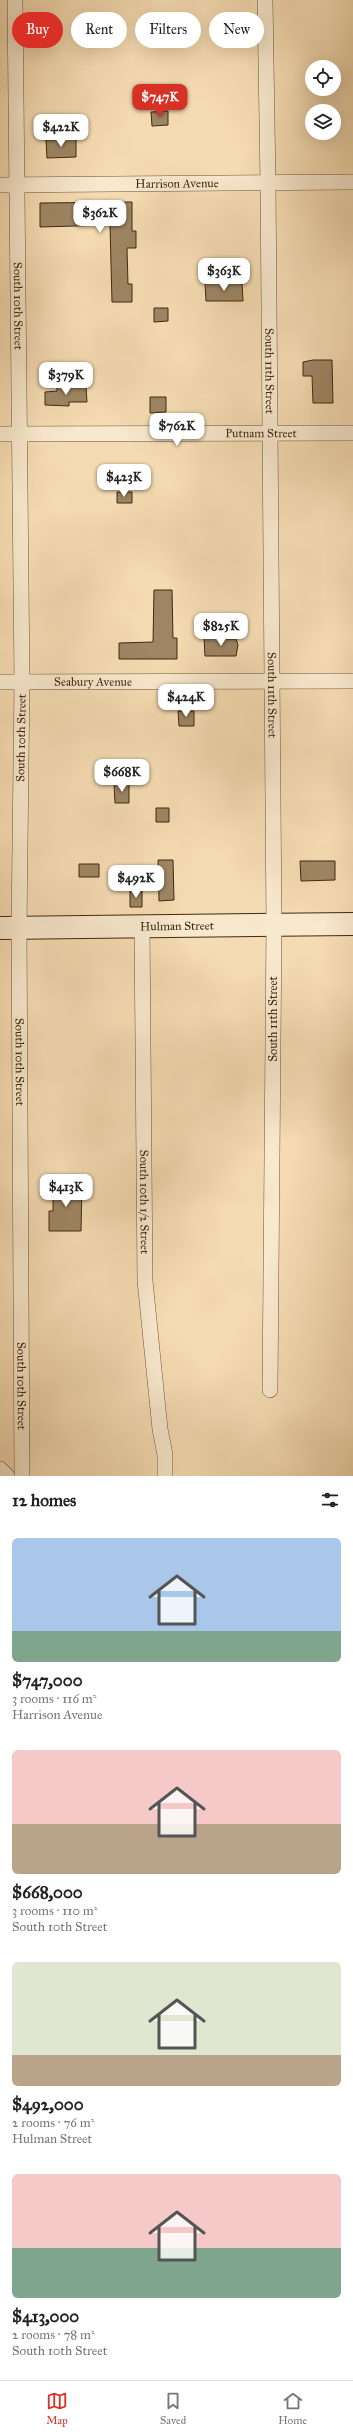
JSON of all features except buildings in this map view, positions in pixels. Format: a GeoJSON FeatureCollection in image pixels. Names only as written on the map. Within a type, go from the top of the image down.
{"type":"FeatureCollection","features":[{"type":"Feature","properties":{"kind":"street","name":"South 10th Street"},"geometry":{"type":"LineString","coordinates":[[15,0],[22,682],[9,928],[22,1476]]}},
{"type":"Feature","properties":{"kind":"street","name":"South 11th Street"},"geometry":{"type":"LineString","coordinates":[[265,0],[268,182],[268,433],[274,925],[270,1390]]}},
{"type":"Feature","properties":{"kind":"street","name":"Harrison Avenue"},"geometry":{"type":"LineString","coordinates":[[0,185],[353,182]]}},
{"type":"Feature","properties":{"kind":"street","name":"Putnam Street"},"geometry":{"type":"LineString","coordinates":[[0,434],[353,433]]}},
{"type":"Feature","properties":{"kind":"street","name":"Seabury Avenue"},"geometry":{"type":"LineString","coordinates":[[0,682],[272,680],[353,681]]}},
{"type":"Feature","properties":{"kind":"street","name":"Hulman Street"},"geometry":{"type":"LineString","coordinates":[[9,928],[353,924]]}},
{"type":"Feature","properties":{"kind":"street","name":"South 10th 1/2 Street"},"geometry":{"type":"LineString","coordinates":[[142,926],[145,1281],[160,1429],[165,1455],[165,1476]]}},
{"type":"Feature","properties":{"kind":"street"},"geometry":{"type":"LineString","coordinates":[[0,1470],[7,1476]]}}]}
